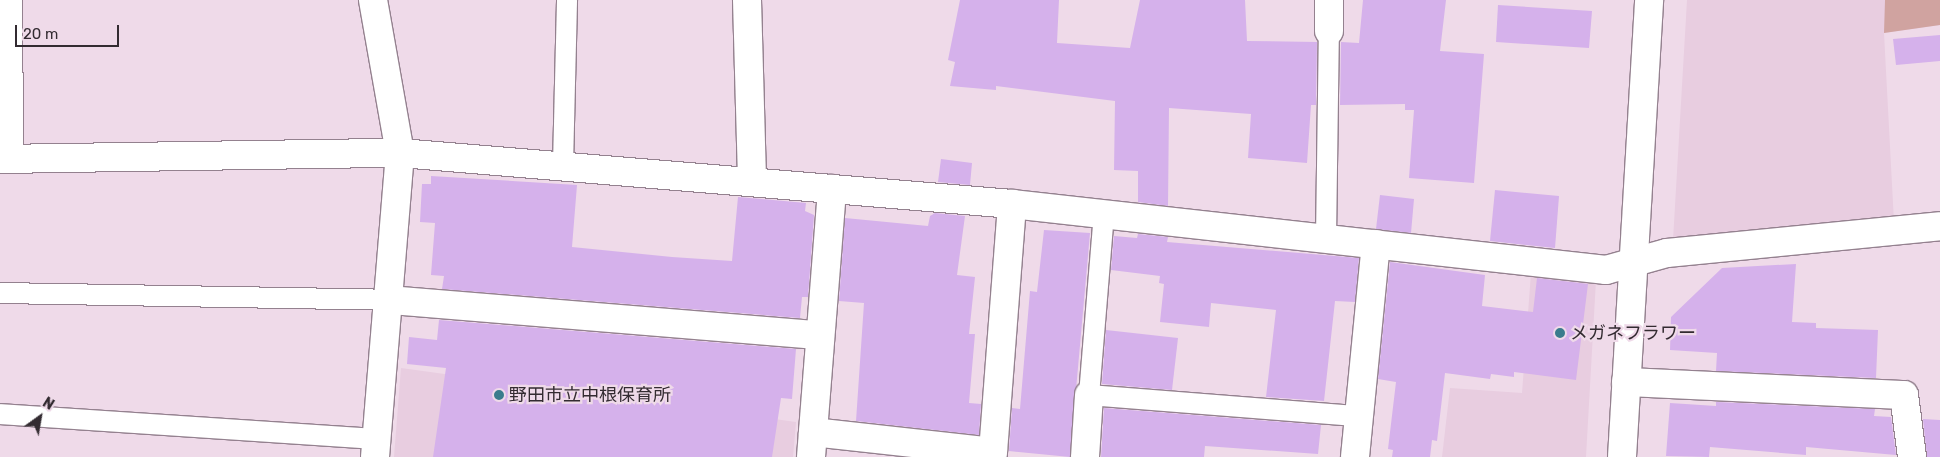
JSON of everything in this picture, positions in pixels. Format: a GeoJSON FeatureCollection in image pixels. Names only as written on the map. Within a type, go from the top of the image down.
{"type":"FeatureCollection","features":[{"type":"Feature","properties":{"kind":"street"},"geometry":{"type":"LineString","coordinates":[[8,0],[5,159],[400,153],[752,180],[832,189],[1012,204],[1606,270],[1632,265],[1667,253],[1940,226]]}},
{"type":"Feature","properties":{"kind":"street"},"geometry":{"type":"LineString","coordinates":[[373,0],[400,153],[390,300],[376,448]]}},
{"type":"Feature","properties":{"kind":"street"},"geometry":{"type":"LineString","coordinates":[[747,0],[752,180]]}},
{"type":"Feature","properties":{"kind":"street"},"geometry":{"type":"LineString","coordinates":[[1329,0],[1329,31]]}},
{"type":"Feature","properties":{"kind":"street"},"geometry":{"type":"LineString","coordinates":[[1622,457],[1649,0]]}},
{"type":"Feature","properties":{"kind":"street"},"geometry":{"type":"LineString","coordinates":[[832,189],[819,335],[812,445],[993,452],[1012,204]]}},
{"type":"Feature","properties":{"kind":"street"},"geometry":{"type":"LineString","coordinates":[[1355,457],[1376,244]]}},
{"type":"Feature","properties":{"kind":"street"},"geometry":{"type":"LineString","coordinates":[[390,300],[819,335]]}},
{"type":"Feature","properties":{"kind":"street"},"geometry":{"type":"LineString","coordinates":[[1626,382],[1904,395],[1912,457]]}},
{"type":"Feature","properties":{"kind":"street"},"geometry":{"type":"LineString","coordinates":[[1085,457],[1089,395]]}},
{"type":"Feature","properties":{"kind":"lane"},"geometry":{"type":"LineString","coordinates":[[563,165],[567,0]]}},
{"type":"Feature","properties":{"kind":"lane"},"geometry":{"type":"LineString","coordinates":[[1326,238],[1326,50],[1329,31]]}},
{"type":"Feature","properties":{"kind":"lane"},"geometry":{"type":"LineString","coordinates":[[1104,213],[1089,395],[1358,416]]}},
{"type":"Feature","properties":{"kind":"lane"},"geometry":{"type":"LineString","coordinates":[[0,292],[390,300]]}},
{"type":"Feature","properties":{"kind":"lane"},"geometry":{"type":"LineString","coordinates":[[0,414],[376,448]]}},
{"type":"Feature","properties":{"kind":"shaded area"},"geometry":{"type":"Polygon","coordinates":[[[1687,0],[1940,0],[1940,25],[1884,33],[1894,222],[1673,240],[1687,0]]]}},
{"type":"Feature","properties":{"kind":"shaded area"},"geometry":{"type":"Polygon","coordinates":[[[1885,0],[1940,0],[1940,25],[1884,33],[1885,0]]]}},
{"type":"Feature","properties":{"kind":"shaded area"},"geometry":{"type":"Polygon","coordinates":[[[1531,273],[1596,280],[1586,457],[1442,457],[1450,388],[1522,393],[1531,273]]]}},
{"type":"Feature","properties":{"kind":"shaded area","name":"野田市立中根保育所"},"geometry":{"type":"Polygon","coordinates":[[[401,368],[796,422],[793,457],[394,457],[401,368]]]}},
{"type":"Feature","properties":{"kind":"building"},"geometry":{"type":"Polygon","coordinates":[[[960,0],[1059,0],[1057,43],[1130,48],[1140,0],[1245,0],[1247,41],[1317,42],[1316,105],[1311,105],[1307,163],[1248,158],[1251,114],[1169,108],[1168,206],[1138,202],[1138,171],[1114,170],[1115,101],[996,86],[996,90],[950,86],[955,62],[948,60],[960,0]]]}},
{"type":"Feature","properties":{"kind":"building"},"geometry":{"type":"Polygon","coordinates":[[[1363,0],[1446,0],[1440,51],[1484,54],[1474,183],[1409,178],[1414,110],[1405,110],[1405,104],[1340,105],[1341,42],[1359,43],[1363,0]]]}},
{"type":"Feature","properties":{"kind":"building"},"geometry":{"type":"Polygon","coordinates":[[[1498,5],[1592,11],[1589,48],[1496,42],[1498,5]]]}},
{"type":"Feature","properties":{"kind":"building"},"geometry":{"type":"Polygon","coordinates":[[[1940,35],[1940,61],[1896,65],[1893,39],[1940,35]]]}},
{"type":"Feature","properties":{"kind":"building"},"geometry":{"type":"Polygon","coordinates":[[[941,159],[972,163],[970,185],[938,182],[941,159]]]}},
{"type":"Feature","properties":{"kind":"building"},"geometry":{"type":"Polygon","coordinates":[[[431,176],[577,185],[572,247],[672,257],[732,261],[738,197],[806,203],[805,211],[814,215],[808,297],[802,297],[800,318],[442,289],[444,276],[431,275],[435,223],[420,222],[422,184],[431,184],[431,176]]]}},
{"type":"Feature","properties":{"kind":"building"},"geometry":{"type":"Polygon","coordinates":[[[1495,190],[1559,196],[1555,248],[1490,241],[1495,190]]]}},
{"type":"Feature","properties":{"kind":"building"},"geometry":{"type":"Polygon","coordinates":[[[1380,195],[1414,199],[1411,233],[1376,229],[1380,195]]]}},
{"type":"Feature","properties":{"kind":"building"},"geometry":{"type":"Polygon","coordinates":[[[935,213],[965,216],[957,275],[975,277],[969,334],[975,334],[969,403],[981,404],[979,435],[856,421],[864,303],[839,301],[845,218],[928,226],[930,216],[935,213]]]}},
{"type":"Feature","properties":{"kind":"building"},"geometry":{"type":"Polygon","coordinates":[[[1044,230],[1090,233],[1070,457],[1009,451],[1012,408],[1020,409],[1030,291],[1037,292],[1044,230]]]}},
{"type":"Feature","properties":{"kind":"building"},"geometry":{"type":"Polygon","coordinates":[[[1138,234],[1168,237],[1167,242],[1359,258],[1355,302],[1335,301],[1324,401],[1266,397],[1276,310],[1211,303],[1209,327],[1160,322],[1164,284],[1159,283],[1160,276],[1111,270],[1114,236],[1137,238],[1138,234]]]}},
{"type":"Feature","properties":{"kind":"building"},"geometry":{"type":"Polygon","coordinates":[[[1390,262],[1485,275],[1482,306],[1533,312],[1537,278],[1588,284],[1576,380],[1514,372],[1514,377],[1491,374],[1490,379],[1445,373],[1437,441],[1432,440],[1430,457],[1392,457],[1393,450],[1388,449],[1396,382],[1378,379],[1390,262]]]}},
{"type":"Feature","properties":{"kind":"building"},"geometry":{"type":"Polygon","coordinates":[[[1796,264],[1792,322],[1816,323],[1816,328],[1878,330],[1876,378],[1716,371],[1717,353],[1670,350],[1671,317],[1722,268],[1796,264]]]}},
{"type":"Feature","properties":{"kind":"building"},"geometry":{"type":"Polygon","coordinates":[[[439,320],[796,349],[792,399],[781,398],[772,457],[433,457],[446,368],[407,364],[409,337],[437,340],[439,320]]]}},
{"type":"Feature","properties":{"kind":"building"},"geometry":{"type":"Polygon","coordinates":[[[1106,330],[1178,338],[1172,390],[1102,384],[1106,330]]]}},
{"type":"Feature","properties":{"kind":"building"},"geometry":{"type":"Polygon","coordinates":[[[1716,402],[1875,409],[1874,416],[1891,417],[1896,455],[1806,447],[1806,455],[1710,447],[1709,457],[1666,456],[1670,403],[1716,406],[1716,402]]]}},
{"type":"Feature","properties":{"kind":"building"},"geometry":{"type":"Polygon","coordinates":[[[1104,408],[1321,425],[1318,454],[1205,446],[1204,457],[1101,457],[1104,408]]]}},
{"type":"Feature","properties":{"kind":"building"},"geometry":{"type":"Polygon","coordinates":[[[1923,419],[1940,420],[1940,457],[1927,457],[1923,419]]]}},
{"type":"Feature","properties":{"kind":"place","name":"メガネフラワー"},"geometry":{"type":"Point","coordinates":[1560,333]}},
{"type":"Feature","properties":{"kind":"place","name":"野田市立中根保育所"},"geometry":{"type":"Point","coordinates":[499,395]}}]}
